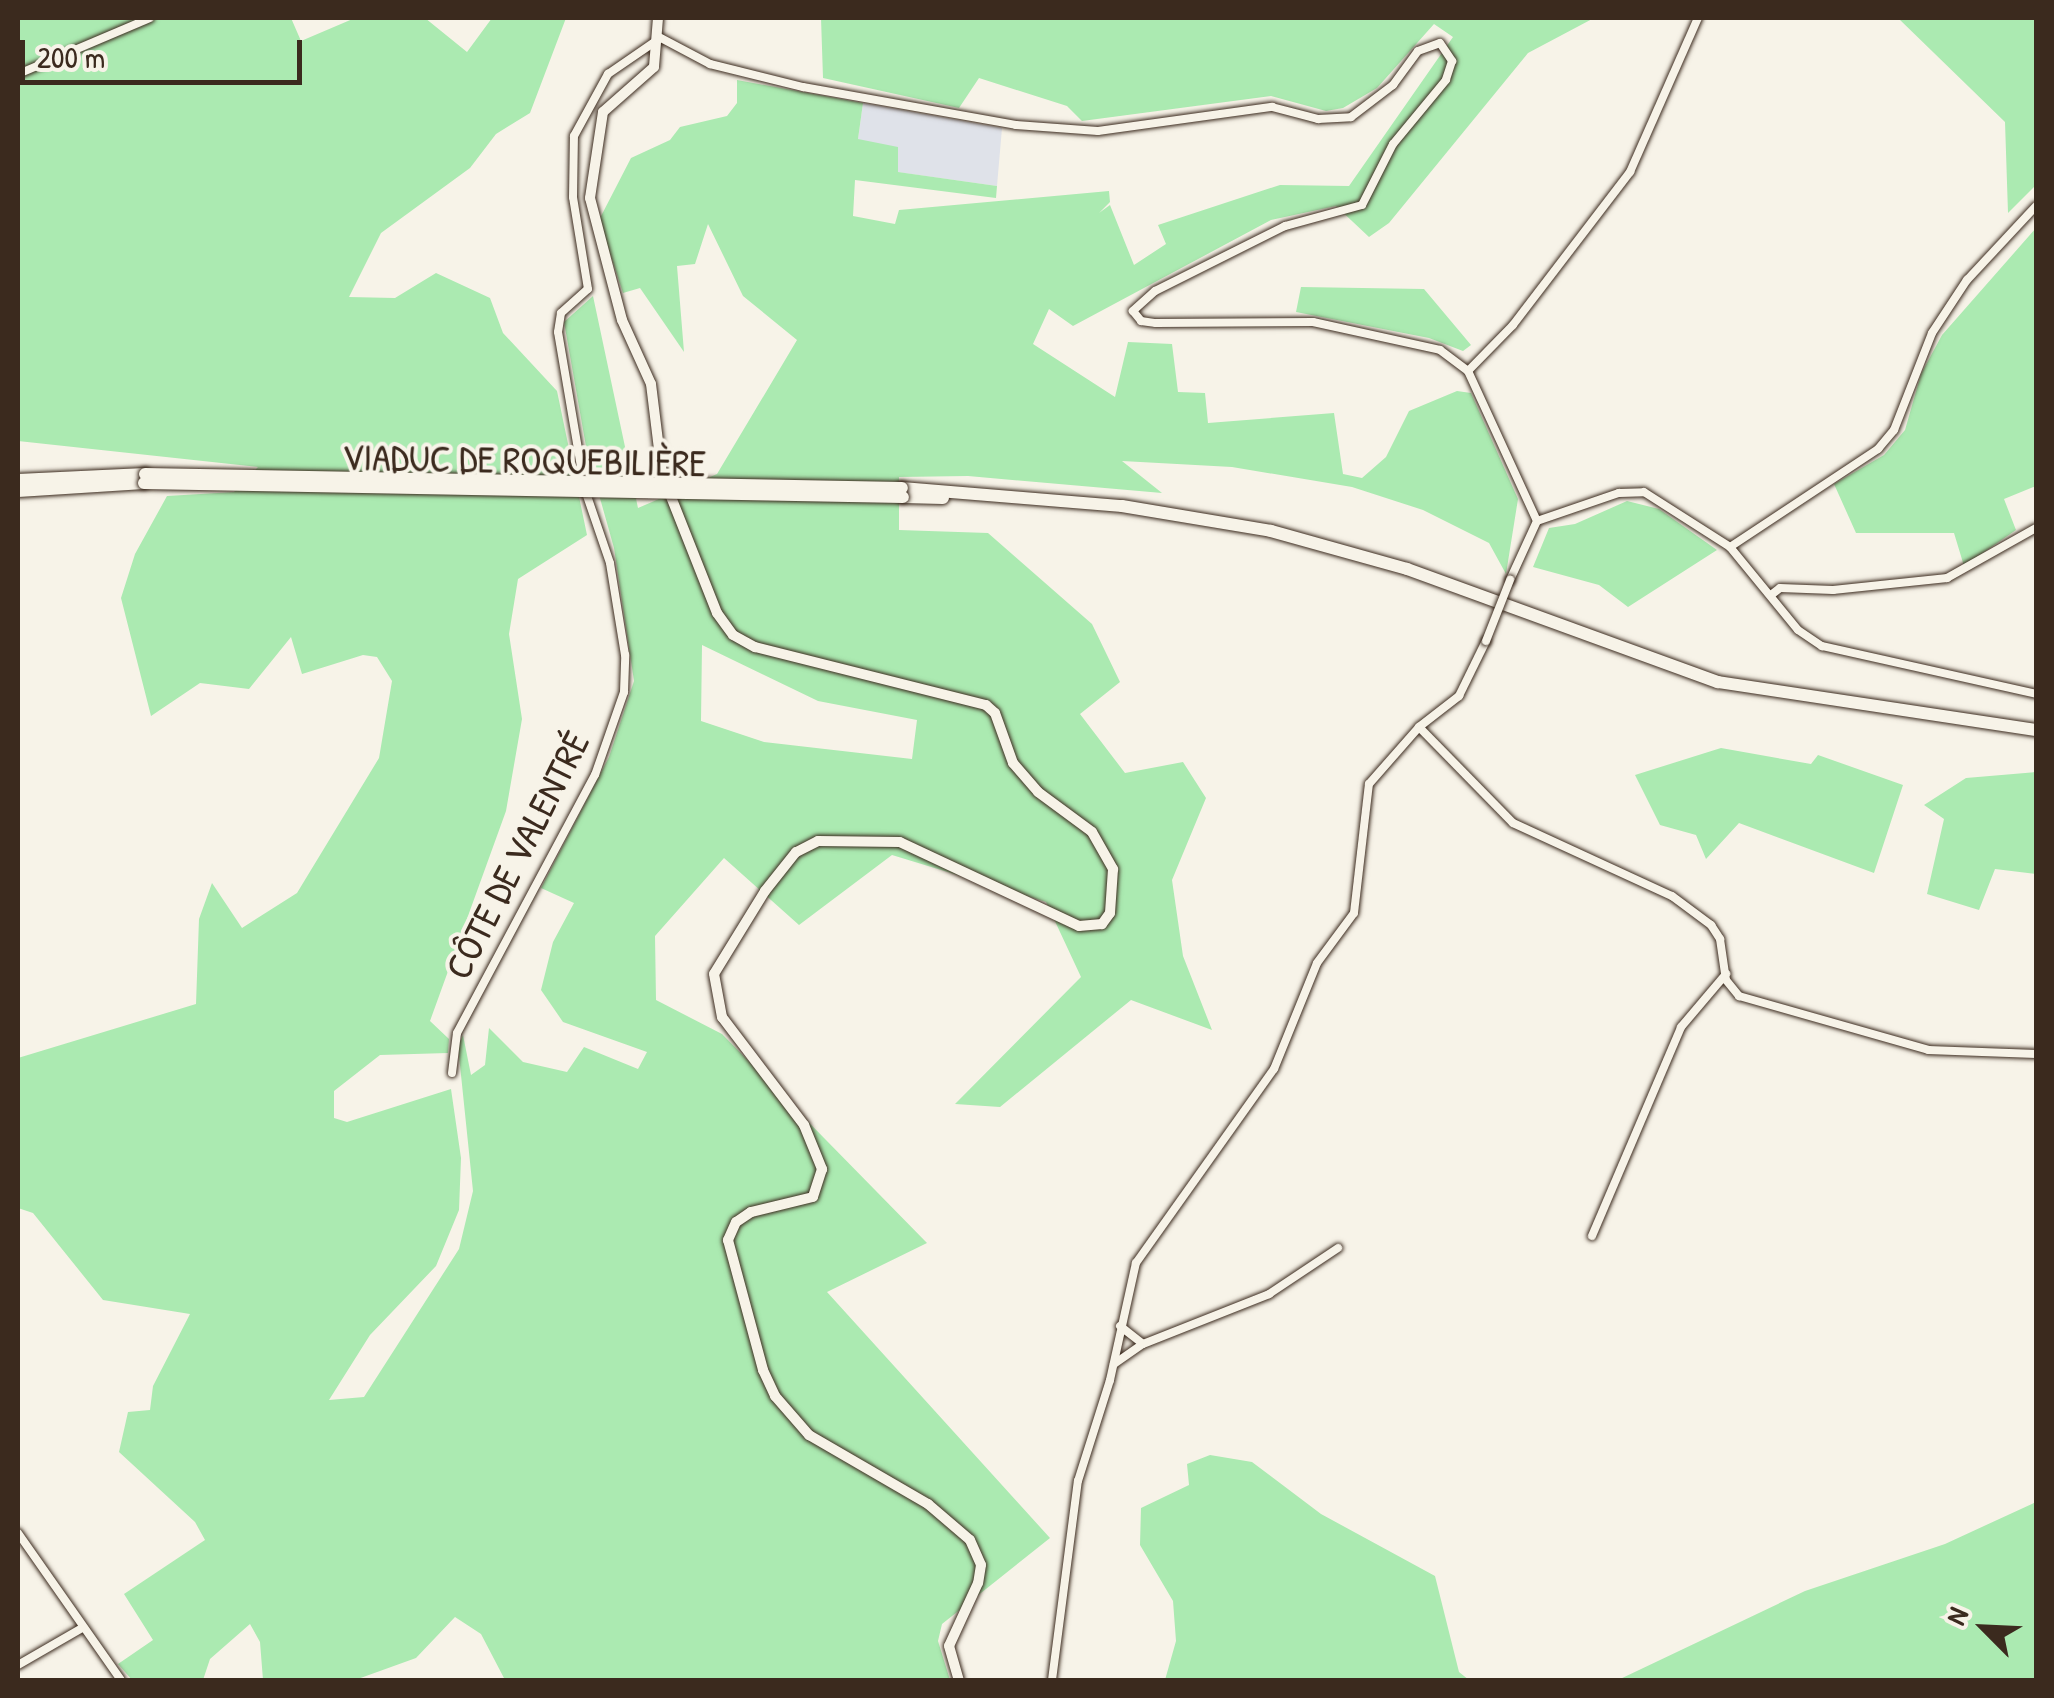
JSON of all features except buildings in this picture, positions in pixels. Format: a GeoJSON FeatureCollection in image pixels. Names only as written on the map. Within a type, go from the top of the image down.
{"type":"FeatureCollection","features":[{"type":"Feature","properties":{"kind":"main road"},"geometry":{"type":"LineString","coordinates":[[18,480],[144,478]]}},
{"type":"Feature","properties":{"kind":"main road"},"geometry":{"type":"LineString","coordinates":[[18,491],[144,478]]}},
{"type":"Feature","properties":{"kind":"main road","name":"VIADUC DE ROQUEBILIÈRE"},"geometry":{"type":"LineString","coordinates":[[144,478],[902,493],[1060,500],[1196,517],[1342,549],[1718,682],[2036,730]]}},
{"type":"Feature","properties":{"kind":"street"},"geometry":{"type":"LineString","coordinates":[[18,74],[150,18]]}},
{"type":"Feature","properties":{"kind":"street"},"geometry":{"type":"LineString","coordinates":[[658,18],[658,55],[648,75],[603,112],[590,198],[622,320],[651,384],[662,474],[716,614],[733,635],[755,647],[986,705],[995,713],[1013,763],[1046,800],[1092,832],[1113,870],[1110,914],[1102,924],[1079,926],[900,842],[818,841],[796,852],[764,891],[714,974],[722,1017],[804,1125],[822,1169],[813,1197],[750,1212],[736,1222],[728,1240],[763,1370],[775,1396],[809,1435],[928,1504],[970,1540],[980,1566],[978,1582],[949,1646],[959,1680]]}},
{"type":"Feature","properties":{"kind":"street"},"geometry":{"type":"LineString","coordinates":[[1468,371],[1513,325],[1630,172],[1698,18]]}},
{"type":"Feature","properties":{"kind":"street"},"geometry":{"type":"LineString","coordinates":[[659,38],[710,64],[802,86],[1016,125],[1098,131],[1272,107],[1318,119],[1351,118],[1393,85],[1418,50],[1440,44],[1452,61],[1446,80],[1393,144],[1362,204],[1285,226],[1155,291],[1134,311],[1141,321],[1156,323],[1313,322],[1440,350],[1468,371],[1537,521]]}},
{"type":"Feature","properties":{"kind":"street","name":"CÔTE DE VALENTRÉ"},"geometry":{"type":"LineString","coordinates":[[452,1074],[457,1032],[595,775],[624,692],[625,655],[610,563],[585,490],[558,332],[562,312],[588,289],[573,197],[574,136],[608,74],[659,38]]}},
{"type":"Feature","properties":{"kind":"street"},"geometry":{"type":"LineString","coordinates":[[641,51],[658,55]]}},
{"type":"Feature","properties":{"kind":"street"},"geometry":{"type":"LineString","coordinates":[[1730,547],[1878,449],[1894,430],[1932,333],[1967,280],[2036,206]]}},
{"type":"Feature","properties":{"kind":"street"},"geometry":{"type":"LineString","coordinates":[[1052,1680],[1078,1481],[1114,1364],[1126,1288],[1143,1250],[1274,1069],[1317,964],[1354,913],[1364,875],[1363,801],[1384,762],[1419,727],[1459,696],[1537,521],[1619,493],[1644,492],[1730,547],[1798,630],[1822,646],[2036,694]]}},
{"type":"Feature","properties":{"kind":"street"},"geometry":{"type":"LineString","coordinates":[[1771,596],[1780,588],[1833,590],[1946,578],[2036,528]]}},
{"type":"Feature","properties":{"kind":"street"},"geometry":{"type":"LineString","coordinates":[[1419,727],[1514,823],[1672,896],[1711,924],[1726,974],[1739,996],[1763,1008],[1928,1050],[2036,1054]]}},
{"type":"Feature","properties":{"kind":"street"},"geometry":{"type":"LineString","coordinates":[[1592,1236],[1682,1027],[1726,974]]}},
{"type":"Feature","properties":{"kind":"street"},"geometry":{"type":"LineString","coordinates":[[1114,1364],[1143,1344],[1269,1294],[1338,1248]]}},
{"type":"Feature","properties":{"kind":"street"},"geometry":{"type":"LineString","coordinates":[[1120,1326],[1143,1344]]}},
{"type":"Feature","properties":{"kind":"street"},"geometry":{"type":"LineString","coordinates":[[18,1533],[122,1680]]}},
{"type":"Feature","properties":{"kind":"street"},"geometry":{"type":"LineString","coordinates":[[18,1665],[82,1628]]}},
{"type":"Feature","properties":{"kind":"shaded area"},"geometry":{"type":"Polygon","coordinates":[[[863,103],[1002,128],[997,186],[897,172],[858,139],[863,103]]]}},
{"type":"Feature","properties":{"kind":"green space"},"geometry":{"type":"Polygon","coordinates":[[[18,18],[291,18],[301,41],[355,18],[425,18],[467,52],[492,18],[566,18],[530,113],[496,134],[470,168],[381,233],[349,297],[395,298],[436,273],[490,298],[503,333],[557,391],[587,535],[518,579],[509,634],[522,719],[506,811],[430,1021],[449,1039],[448,1053],[380,1055],[334,1091],[334,1118],[347,1122],[451,1089],[461,1158],[459,1210],[436,1266],[370,1335],[329,1400],[364,1397],[459,1249],[473,1191],[458,1046],[463,1035],[471,1075],[485,1065],[489,1028],[523,1062],[567,1072],[584,1047],[638,1069],[647,1052],[563,1022],[541,990],[553,942],[574,903],[541,888],[609,757],[634,681],[614,548],[587,452],[564,322],[593,296],[638,508],[717,474],[797,340],[743,296],[708,224],[695,264],[677,266],[684,352],[640,288],[623,293],[599,220],[631,158],[670,140],[680,127],[727,116],[737,103],[737,80],[863,103],[858,139],[898,147],[898,172],[997,186],[996,198],[855,180],[853,216],[895,224],[899,210],[1109,191],[1110,202],[1099,213],[1110,205],[1134,265],[1166,244],[1158,225],[1280,185],[1349,186],[1453,37],[1434,24],[1377,88],[1343,108],[1326,111],[1271,96],[1082,121],[1067,106],[979,78],[959,108],[823,78],[821,18],[1594,18],[1528,53],[1389,223],[1369,237],[1336,206],[1271,220],[1073,326],[1049,309],[1033,344],[1115,397],[1128,342],[1172,344],[1178,392],[1205,393],[1208,423],[1334,413],[1343,474],[1362,478],[1386,457],[1409,411],[1457,391],[1471,393],[1518,499],[1506,574],[1489,543],[1423,510],[1352,487],[1232,467],[1122,461],[1162,493],[968,476],[899,477],[899,530],[988,533],[1092,624],[1120,682],[1080,714],[1125,773],[1183,762],[1206,798],[1172,880],[1183,956],[1212,1030],[1131,1000],[1000,1107],[955,1104],[1081,977],[1046,902],[892,855],[799,925],[724,858],[655,936],[656,1000],[722,1034],[927,1243],[827,1292],[1050,1538],[942,1624],[938,1641],[950,1680],[505,1680],[481,1634],[455,1617],[416,1658],[355,1680],[263,1680],[260,1642],[250,1624],[210,1659],[203,1680],[132,1680],[118,1664],[153,1640],[124,1594],[205,1540],[195,1522],[119,1452],[128,1412],[150,1410],[153,1386],[190,1314],[103,1300],[33,1213],[18,1208],[18,1058],[196,1004],[199,919],[212,883],[242,928],[297,893],[379,758],[392,681],[377,657],[363,655],[302,674],[291,637],[249,689],[200,683],[151,716],[121,598],[135,554],[167,496],[234,492],[258,467],[18,441],[18,18]],[[702,645],[701,721],[764,742],[912,759],[917,720],[818,701],[702,645]]]}},
{"type":"Feature","properties":{"kind":"green space"},"geometry":{"type":"Polygon","coordinates":[[[1898,18],[2036,18],[2036,185],[2008,213],[2005,122],[1898,18]]]}},
{"type":"Feature","properties":{"kind":"green space"},"geometry":{"type":"Polygon","coordinates":[[[2036,228],[2036,486],[2004,499],[2016,530],[1964,566],[1954,533],[1856,533],[1834,484],[1884,455],[1905,430],[1921,374],[1942,335],[2036,228]]]}},
{"type":"Feature","properties":{"kind":"green space"},"geometry":{"type":"Polygon","coordinates":[[[1301,287],[1424,289],[1471,345],[1463,351],[1429,338],[1296,312],[1301,287]]]}},
{"type":"Feature","properties":{"kind":"green space"},"geometry":{"type":"Polygon","coordinates":[[[1627,501],[1659,509],[1717,550],[1628,607],[1599,585],[1533,567],[1549,528],[1575,524],[1627,501]]]}},
{"type":"Feature","properties":{"kind":"green space"},"geometry":{"type":"Polygon","coordinates":[[[1721,748],[1811,764],[1818,755],[1903,785],[1874,873],[1739,823],[1706,859],[1696,835],[1660,825],[1635,775],[1721,748]]]}},
{"type":"Feature","properties":{"kind":"green space"},"geometry":{"type":"Polygon","coordinates":[[[2036,772],[2036,874],[1995,869],[1979,910],[1927,894],[1944,819],[1924,805],[1966,778],[2036,772]]]}},
{"type":"Feature","properties":{"kind":"green space"},"geometry":{"type":"Polygon","coordinates":[[[1210,1455],[1252,1462],[1321,1514],[1435,1576],[1459,1672],[1469,1680],[1165,1680],[1176,1641],[1173,1601],[1140,1545],[1141,1508],[1189,1485],[1187,1464],[1210,1455]]]}},
{"type":"Feature","properties":{"kind":"green space"},"geometry":{"type":"Polygon","coordinates":[[[2036,1502],[2036,1680],[1618,1680],[1805,1591],[1945,1544],[2036,1502]]]}}]}
